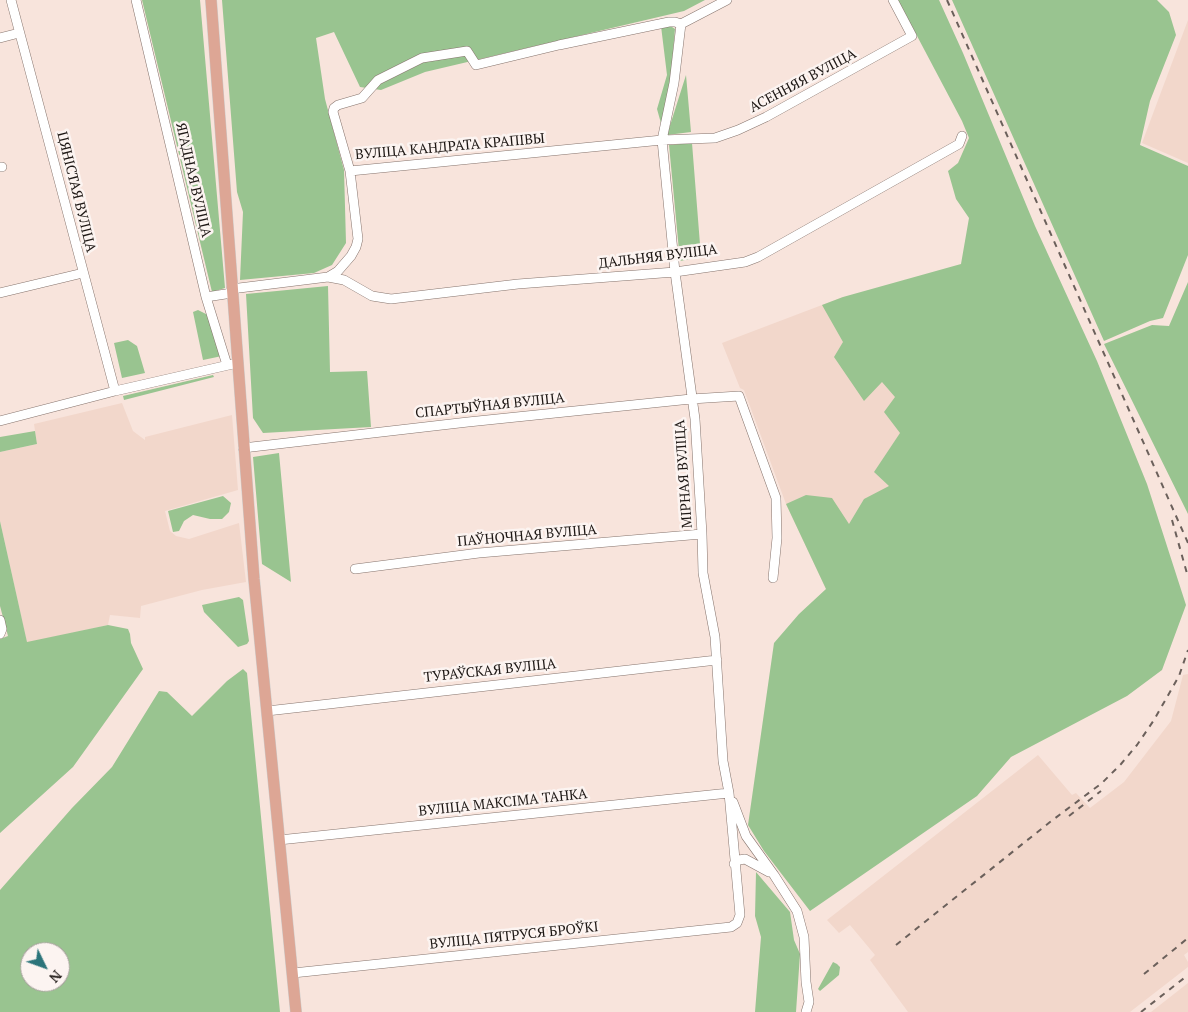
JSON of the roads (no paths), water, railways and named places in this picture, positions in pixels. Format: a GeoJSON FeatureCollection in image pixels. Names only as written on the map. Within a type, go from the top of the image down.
{"type":"FeatureCollection","features":[{"type":"Feature","properties":{"kind":"main road"},"geometry":{"type":"LineString","coordinates":[[211,0],[231,291],[232,364],[243,448],[296,1012]]}},
{"type":"Feature","properties":{"kind":"street","name":"ЦЯНІСТАЯ ВУЛІЦА"},"geometry":{"type":"LineString","coordinates":[[11,0],[82,273],[115,391]]}},
{"type":"Feature","properties":{"kind":"street","name":"ЯГАДНАЯ ВУЛІЦА"},"geometry":{"type":"LineString","coordinates":[[136,0],[206,297],[232,364]]}},
{"type":"Feature","properties":{"kind":"street"},"geometry":{"type":"LineString","coordinates":[[681,24],[727,0]]}},
{"type":"Feature","properties":{"kind":"street","name":"АСЕННЯЯ ВУЛІЦА"},"geometry":{"type":"LineString","coordinates":[[662,140],[715,138],[738,130],[766,117],[912,36],[893,0]]}},
{"type":"Feature","properties":{"kind":"street","name":"ВУЛІЦА КАНДРАТА КРАПІВЫ"},"geometry":{"type":"LineString","coordinates":[[662,140],[350,171],[333,112],[334,108],[362,98],[378,80],[422,58],[467,51],[476,65],[669,22],[681,24]]}},
{"type":"Feature","properties":{"kind":"street","name":"МІРНАЯ ВУЛІЦА"},"geometry":{"type":"LineString","coordinates":[[681,24],[674,83],[662,140],[675,272],[695,419],[703,573],[714,626],[723,761],[729,793],[740,915],[738,923]]}},
{"type":"Feature","properties":{"kind":"street"},"geometry":{"type":"LineString","coordinates":[[0,38],[19,33]]}},
{"type":"Feature","properties":{"kind":"street","name":"ДАЛЬНЯЯ ВУЛІЦА"},"geometry":{"type":"LineString","coordinates":[[328,277],[344,280],[372,296],[391,299],[518,284],[675,272],[745,262],[758,258],[959,144],[962,136]]}},
{"type":"Feature","properties":{"kind":"street"},"geometry":{"type":"LineString","coordinates":[[206,297],[231,291],[328,277],[338,271],[356,247],[358,239],[350,171]]}},
{"type":"Feature","properties":{"kind":"street"},"geometry":{"type":"LineString","coordinates":[[0,293],[82,273]]}},
{"type":"Feature","properties":{"kind":"street"},"geometry":{"type":"LineString","coordinates":[[0,421],[115,391],[232,364]]}},
{"type":"Feature","properties":{"kind":"street","name":"СПАРТЫЎНАЯ ВУЛІЦА"},"geometry":{"type":"LineString","coordinates":[[243,448],[468,422],[691,399],[740,396],[776,498],[777,538],[773,578]]}},
{"type":"Feature","properties":{"kind":"street","name":"ПАЎНОЧНАЯ ВУЛІЦА"},"geometry":{"type":"LineString","coordinates":[[356,569],[479,553],[702,534]]}},
{"type":"Feature","properties":{"kind":"street"},"geometry":{"type":"LineString","coordinates":[[0,620],[2,629],[0,634]]}},
{"type":"Feature","properties":{"kind":"street","name":"ТУРАЎСКАЯ ВУЛІЦА"},"geometry":{"type":"LineString","coordinates":[[267,711],[716,660]]}},
{"type":"Feature","properties":{"kind":"street"},"geometry":{"type":"LineString","coordinates":[[729,793],[746,836],[793,903],[802,928],[809,1002],[806,1012]]}},
{"type":"Feature","properties":{"kind":"street","name":"ВУЛІЦА МАКСІМА ТАНКА"},"geometry":{"type":"LineString","coordinates":[[279,840],[729,793]]}},
{"type":"Feature","properties":{"kind":"street"},"geometry":{"type":"LineString","coordinates":[[734,864],[738,860],[745,859],[774,874]]}},
{"type":"Feature","properties":{"kind":"street","name":"ВУЛІЦА ПЯТРУСЯ БРОЎКІ"},"geometry":{"type":"LineString","coordinates":[[292,973],[731,927],[738,923]]}},
{"type":"Feature","properties":{"kind":"railway"},"geometry":{"type":"LineString","coordinates":[[947,0],[1188,543]]}},
{"type":"Feature","properties":{"kind":"railway"},"geometry":{"type":"LineString","coordinates":[[1172,520],[1188,577]]}},
{"type":"Feature","properties":{"kind":"railway"},"geometry":{"type":"LineString","coordinates":[[896,945],[1102,783],[1121,764],[1154,720],[1179,676],[1188,650]]}},
{"type":"Feature","properties":{"kind":"railway"},"geometry":{"type":"LineString","coordinates":[[1069,816],[1101,791]]}},
{"type":"Feature","properties":{"kind":"railway"},"geometry":{"type":"LineString","coordinates":[[1144,974],[1188,938]]}},
{"type":"Feature","properties":{"kind":"railway"},"geometry":{"type":"LineString","coordinates":[[1141,1012],[1188,975]]}}]}
